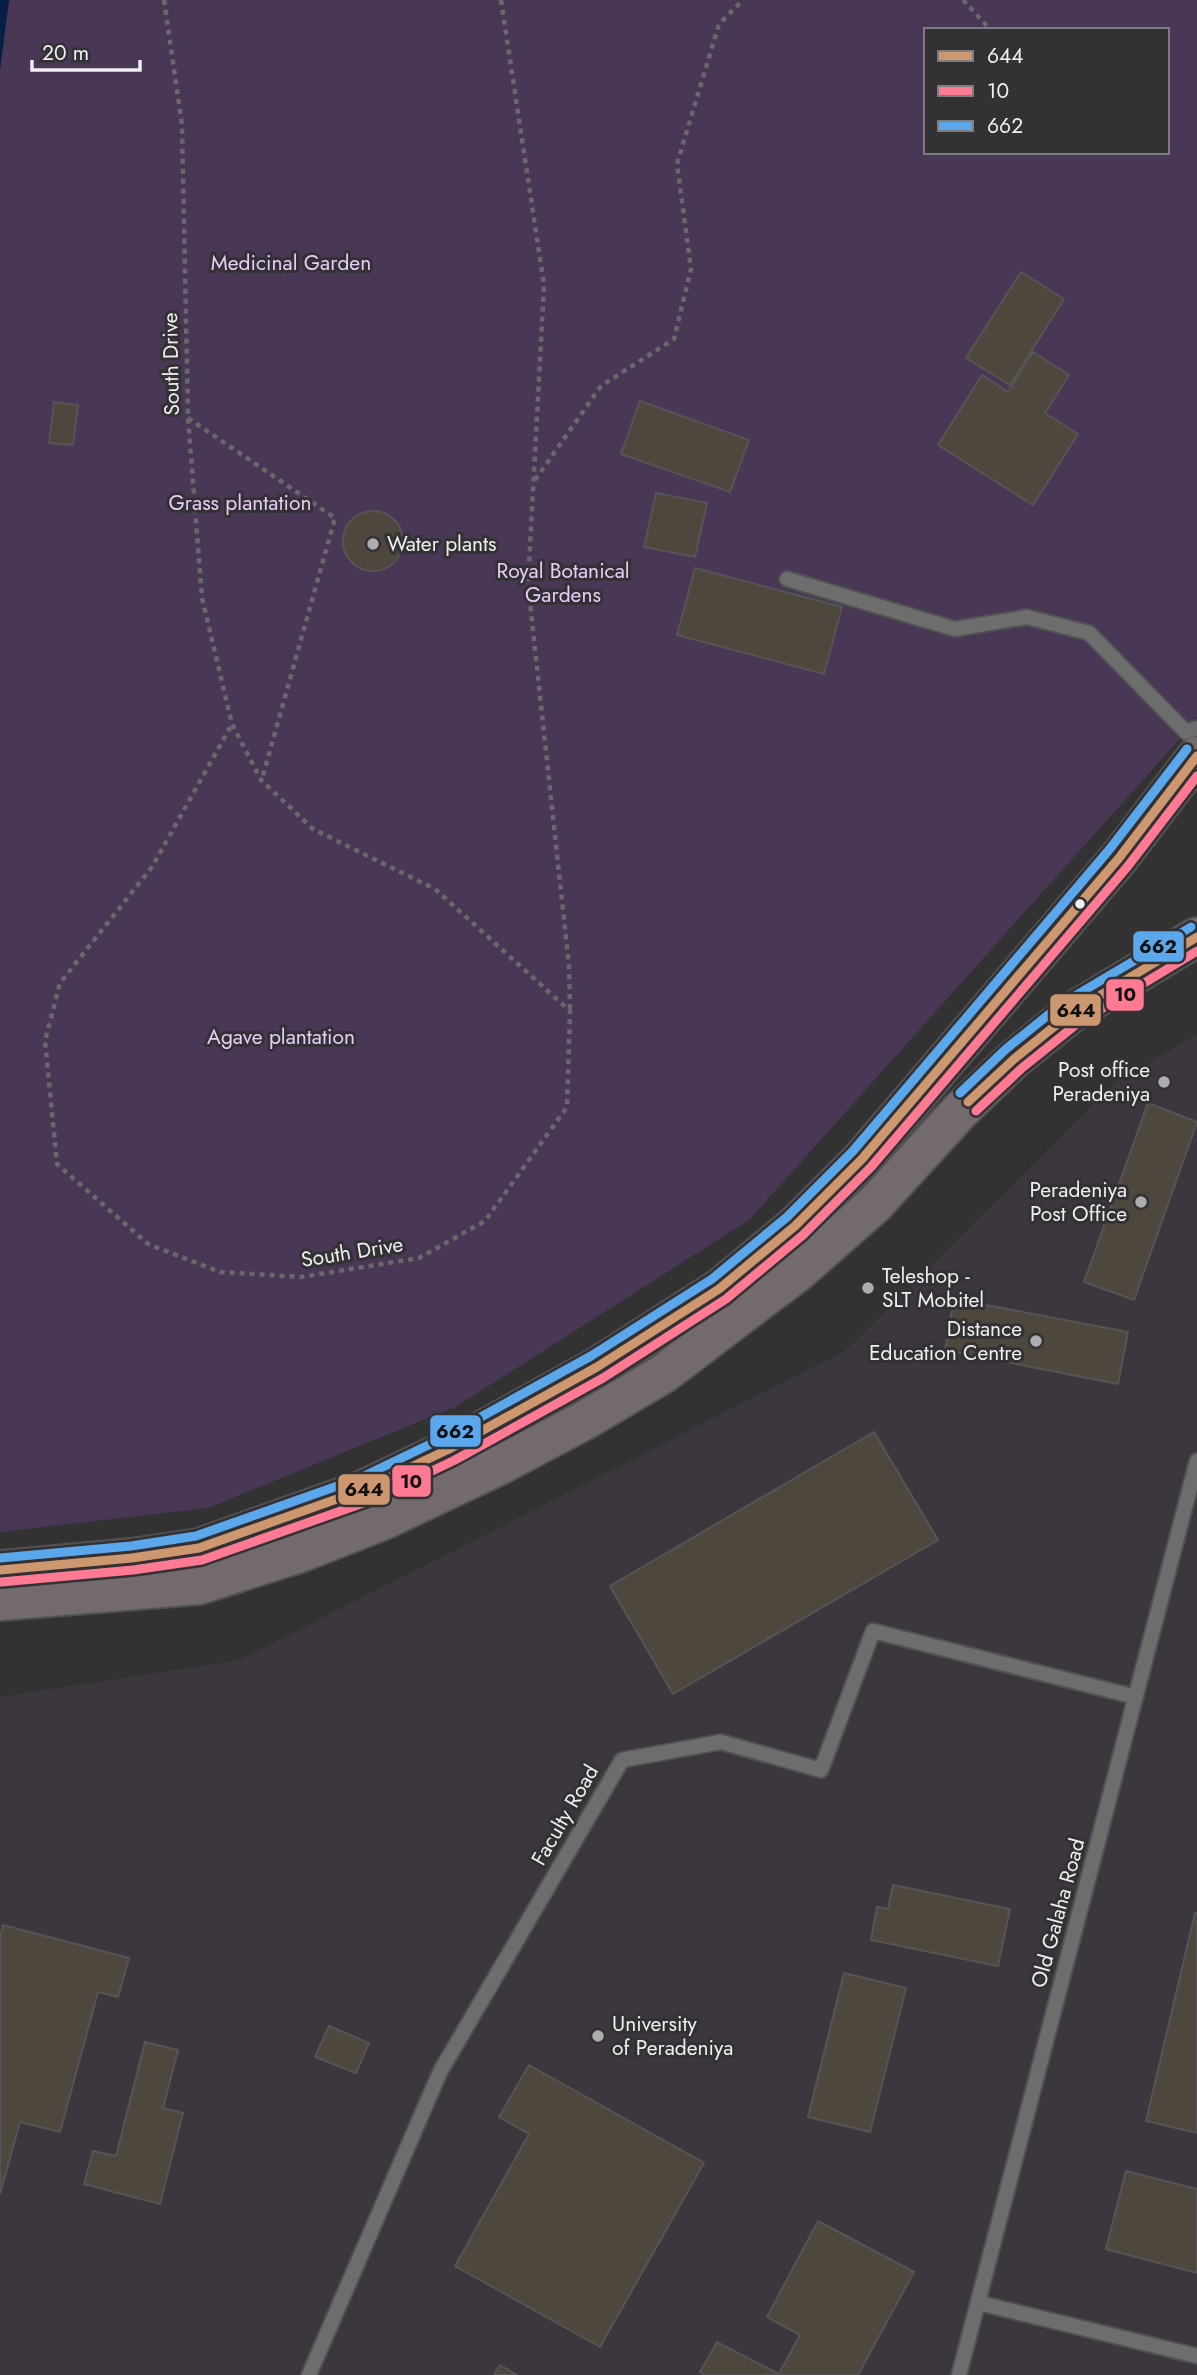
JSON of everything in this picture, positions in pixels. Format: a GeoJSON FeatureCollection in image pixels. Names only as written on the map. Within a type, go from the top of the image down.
{"type":"FeatureCollection","features":[{"type":"Feature","properties":{"kind":"highway"},"geometry":{"type":"LineString","coordinates":[[0,1570],[131,1558],[199,1548],[365,1489],[449,1449],[597,1367],[719,1289],[795,1226],[862,1158],[1119,858],[1197,756]]}},
{"type":"Feature","properties":{"kind":"highway"},"geometry":{"type":"LineString","coordinates":[[0,1601],[199,1585],[300,1553],[384,1520],[504,1463],[587,1419],[663,1374],[799,1271],[875,1204],[959,1112],[1014,1059],[1072,1013],[1197,937]]}},
{"type":"Feature","properties":{"kind":"lane"},"geometry":{"type":"LineString","coordinates":[[787,579],[955,629],[1027,617],[1089,633],[1186,732],[1197,728]]}},
{"type":"Feature","properties":{"kind":"lane","name":"Old Galaha Road"},"geometry":{"type":"LineString","coordinates":[[959,2375],[1197,1461]]}},
{"type":"Feature","properties":{"kind":"lane","name":"Faculty Road"},"geometry":{"type":"LineString","coordinates":[[309,2375],[440,2072],[622,1760],[721,1742],[821,1770],[873,1631],[1136,1697]]}},
{"type":"Feature","properties":{"kind":"lane"},"geometry":{"type":"LineString","coordinates":[[979,2303],[1197,2356]]}},
{"type":"Feature","properties":{"kind":"path","name":"South Drive"},"geometry":{"type":"LineString","coordinates":[[164,0],[182,125],[188,418],[202,598],[232,724],[261,780],[313,829],[435,889],[570,1011],[567,1107],[485,1221],[419,1258],[301,1278],[220,1272],[148,1244],[57,1164],[45,1041],[60,983],[152,867],[232,724]]}},
{"type":"Feature","properties":{"kind":"path"},"geometry":{"type":"LineString","coordinates":[[501,0],[544,285],[528,584],[569,965],[570,1011]]}},
{"type":"Feature","properties":{"kind":"path"},"geometry":{"type":"LineString","coordinates":[[534,482],[601,386],[674,339],[691,268],[677,164],[719,24],[743,0]]}},
{"type":"Feature","properties":{"kind":"path"},"geometry":{"type":"LineString","coordinates":[[963,0],[987,26]]}},
{"type":"Feature","properties":{"kind":"path"},"geometry":{"type":"LineString","coordinates":[[188,418],[335,518],[261,780]]}},
{"type":"Feature","properties":{"kind":"shaded area","name":"University of Peradeniya"},"geometry":{"type":"Polygon","coordinates":[[[1197,1034],[1197,2375],[0,2375],[0,1697],[240,1660],[845,1351],[1115,1083],[1197,1034]]]}},
{"type":"Feature","properties":{"kind":"green space","name":"Royal Botanical Gardens"},"geometry":{"type":"Polygon","coordinates":[[[9,0],[1197,0],[1197,717],[1186,732],[749,1220],[457,1406],[208,1508],[0,1532],[0,70],[9,0]]]}},
{"type":"Feature","properties":{"kind":"water"},"geometry":{"type":"Polygon","coordinates":[[[0,0],[9,0],[0,70],[0,0]]]}},
{"type":"Feature","properties":{"kind":"building"},"geometry":{"type":"Polygon","coordinates":[[[1021,272],[1064,299],[1010,385],[966,358],[1021,272]]]}},
{"type":"Feature","properties":{"kind":"building"},"geometry":{"type":"Polygon","coordinates":[[[1033,352],[1069,375],[1045,413],[1078,434],[1033,505],[938,445],[982,375],[1008,392],[1033,352]]]}},
{"type":"Feature","properties":{"kind":"building"},"geometry":{"type":"Polygon","coordinates":[[[640,401],[749,440],[730,492],[621,454],[640,401]]]}},
{"type":"Feature","properties":{"kind":"building"},"geometry":{"type":"Polygon","coordinates":[[[54,402],[78,405],[73,445],[49,443],[54,402]]]}},
{"type":"Feature","properties":{"kind":"building"},"geometry":{"type":"Polygon","coordinates":[[[656,493],[707,503],[695,557],[644,547],[656,493]]]}},
{"type":"Feature","properties":{"kind":"building","name":"Water plants"},"geometry":{"type":"Polygon","coordinates":[[[367,511],[379,511],[398,524],[403,541],[401,553],[390,566],[379,571],[367,571],[348,558],[343,547],[343,535],[356,516],[367,511]]]}},
{"type":"Feature","properties":{"kind":"building"},"geometry":{"type":"Polygon","coordinates":[[[695,568],[842,607],[824,674],[677,635],[695,568]]]}},
{"type":"Feature","properties":{"kind":"building","name":"Peradeniya Post Office"},"geometry":{"type":"Polygon","coordinates":[[[1148,1103],[1197,1122],[1134,1300],[1084,1282],[1148,1103]]]}},
{"type":"Feature","properties":{"kind":"building","name":"Distance Education Centre"},"geometry":{"type":"Polygon","coordinates":[[[954,1299],[1128,1332],[1118,1384],[945,1350],[954,1299]]]}},
{"type":"Feature","properties":{"kind":"building"},"geometry":{"type":"Polygon","coordinates":[[[874,1432],[938,1540],[673,1694],[610,1586],[874,1432]]]}},
{"type":"Feature","properties":{"kind":"building"},"geometry":{"type":"Polygon","coordinates":[[[893,1885],[1010,1909],[998,1966],[871,1940],[877,1907],[888,1909],[893,1885]]]}},
{"type":"Feature","properties":{"kind":"building"},"geometry":{"type":"Polygon","coordinates":[[[1197,1913],[1197,2133],[1146,2121],[1197,1913]]]}},
{"type":"Feature","properties":{"kind":"building"},"geometry":{"type":"Polygon","coordinates":[[[3,1925],[129,1958],[118,1997],[98,1992],[60,2132],[20,2122],[0,2194],[0,1937],[3,1925]]]}},
{"type":"Feature","properties":{"kind":"building"},"geometry":{"type":"Polygon","coordinates":[[[844,1973],[906,1988],[870,2132],[808,2117],[844,1973]]]}},
{"type":"Feature","properties":{"kind":"building"},"geometry":{"type":"Polygon","coordinates":[[[329,2026],[369,2043],[356,2073],[315,2057],[329,2026]]]}},
{"type":"Feature","properties":{"kind":"building"},"geometry":{"type":"Polygon","coordinates":[[[145,2042],[178,2050],[163,2108],[183,2113],[160,2204],[84,2184],[93,2151],[116,2156],[145,2042]]]}},
{"type":"Feature","properties":{"kind":"building"},"geometry":{"type":"Polygon","coordinates":[[[529,2065],[704,2163],[600,2347],[455,2266],[529,2134],[499,2117],[529,2065]]]}},
{"type":"Feature","properties":{"kind":"building"},"geometry":{"type":"Polygon","coordinates":[[[1126,2171],[1197,2189],[1197,2273],[1106,2249],[1126,2171]]]}},
{"type":"Feature","properties":{"kind":"building"},"geometry":{"type":"Polygon","coordinates":[[[818,2221],[914,2272],[858,2375],[705,2375],[700,2372],[717,2342],[779,2374],[800,2335],[767,2317],[818,2221]]]}},
{"type":"Feature","properties":{"kind":"building"},"geometry":{"type":"Polygon","coordinates":[[[500,2365],[517,2375],[494,2375],[500,2365]]]}},
{"type":"Feature","properties":{"kind":"transit line","name":"662"},"geometry":{"type":"LineString","coordinates":[[0,1558],[131,1546],[196,1536],[360,1478],[443,1438],[591,1356],[712,1279],[787,1217],[853,1151],[1109,850],[1187,749]]}},
{"type":"Feature","properties":{"kind":"transit line","name":"644"},"geometry":{"type":"LineString","coordinates":[[0,1570],[132,1558],[199,1548],[365,1489],[449,1449],[597,1367],[719,1289],[795,1226],[862,1159],[1119,858],[1197,756]]}},
{"type":"Feature","properties":{"kind":"transit line","name":"10"},"geometry":{"type":"LineString","coordinates":[[1,1582],[133,1570],[202,1560],[369,1501],[455,1460],[603,1378],[726,1299],[803,1235],[871,1167],[1128,866],[1197,776]]}},
{"type":"Feature","properties":{"kind":"transit line","name":"662"},"geometry":{"type":"LineString","coordinates":[[960,1093],[1006,1049],[1063,1003],[1191,927]]}},
{"type":"Feature","properties":{"kind":"transit line","name":"644"},"geometry":{"type":"LineString","coordinates":[[968,1102],[1014,1059],[1071,1013],[1197,937]]}},
{"type":"Feature","properties":{"kind":"transit line","name":"10"},"geometry":{"type":"LineString","coordinates":[[976,1111],[1022,1068],[1078,1023],[1197,951]]}},
{"type":"Feature","properties":{"kind":"place","name":"Water plants"},"geometry":{"type":"Point","coordinates":[373,544]}},
{"type":"Feature","properties":{"kind":"place","name":"Post office Peradeniya"},"geometry":{"type":"Point","coordinates":[1164,1082]}},
{"type":"Feature","properties":{"kind":"place","name":"Peradeniya Post Office"},"geometry":{"type":"Point","coordinates":[1141,1202]}},
{"type":"Feature","properties":{"kind":"place","name":"Teleshop - SLT Mobitel"},"geometry":{"type":"Point","coordinates":[868,1288]}},
{"type":"Feature","properties":{"kind":"place","name":"Distance Education Centre"},"geometry":{"type":"Point","coordinates":[1036,1341]}},
{"type":"Feature","properties":{"kind":"place","name":"University of Peradeniya"},"geometry":{"type":"Point","coordinates":[598,2036]}},
{"type":"Feature","properties":{"kind":"park label","name":"Medicinal Garden"},"geometry":{"type":"Point","coordinates":[291,263]}},
{"type":"Feature","properties":{"kind":"park label","name":"Grass plantation"},"geometry":{"type":"Point","coordinates":[240,503]}},
{"type":"Feature","properties":{"kind":"park label","name":"Agave plantation"},"geometry":{"type":"Point","coordinates":[281,1037]}}]}
